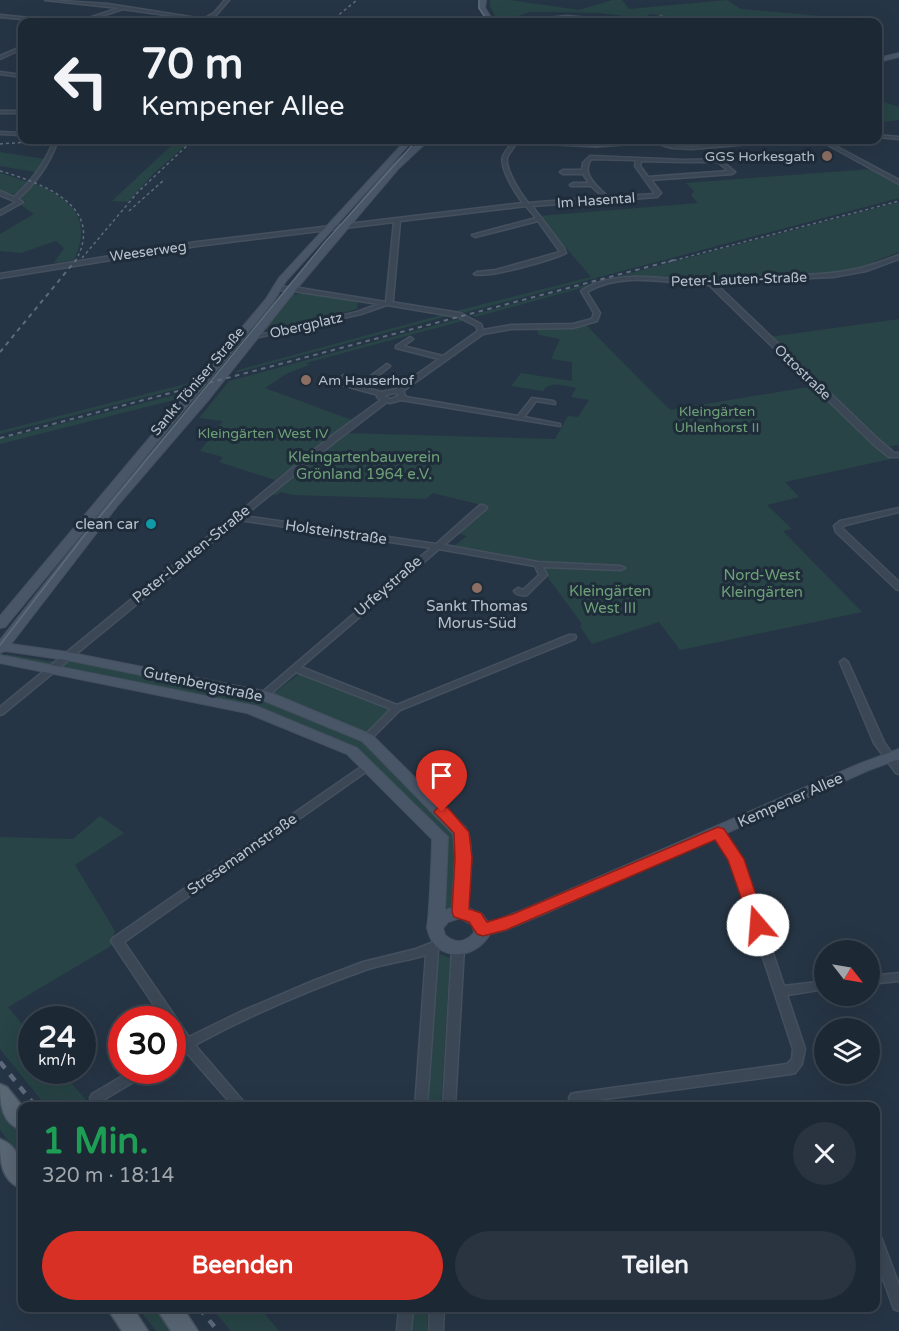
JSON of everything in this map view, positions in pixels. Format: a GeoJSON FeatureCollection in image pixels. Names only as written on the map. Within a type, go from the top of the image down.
{"type":"FeatureCollection","features":[{"type":"Feature","properties":{"kind":"main road"},"geometry":{"type":"LineString","coordinates":[[483,0],[482,8],[489,18]]}},
{"type":"Feature","properties":{"kind":"main road"},"geometry":{"type":"LineString","coordinates":[[882,59],[899,55]]}},
{"type":"Feature","properties":{"kind":"main road","name":"Sankt Töniser Straße"},"geometry":{"type":"LineString","coordinates":[[0,624],[270,300],[276,288],[405,144]]}},
{"type":"Feature","properties":{"kind":"main road","name":"Sankt Töniser Straße"},"geometry":{"type":"LineString","coordinates":[[1,650],[114,503],[395,167],[421,144]]}},
{"type":"Feature","properties":{"kind":"main road"},"geometry":{"type":"LineString","coordinates":[[575,144],[607,144]]}},
{"type":"Feature","properties":{"kind":"main road","name":"Gutenbergstraße"},"geometry":{"type":"LineString","coordinates":[[1,650],[67,656],[264,696],[367,738],[461,832],[464,858],[460,912]]}},
{"type":"Feature","properties":{"kind":"main road","name":"Gutenbergstraße"},"geometry":{"type":"LineString","coordinates":[[1,650],[52,669],[251,709],[352,751],[440,837],[435,910],[438,920]]}},
{"type":"Feature","properties":{"kind":"main road"},"geometry":{"type":"LineString","coordinates":[[251,709],[264,696]]}},
{"type":"Feature","properties":{"kind":"main road"},"geometry":{"type":"LineString","coordinates":[[352,751],[367,738]]}},
{"type":"Feature","properties":{"kind":"main road","name":"Kempener Allee"},"geometry":{"type":"LineString","coordinates":[[483,929],[500,926],[894,756]]}},
{"type":"Feature","properties":{"kind":"main road"},"geometry":{"type":"LineString","coordinates":[[460,912],[475,917],[483,929],[481,936],[475,943],[444,947],[435,933],[438,920],[448,914],[460,912]]}},
{"type":"Feature","properties":{"kind":"main road"},"geometry":{"type":"LineString","coordinates":[[0,1093],[18,1116]]}},
{"type":"Feature","properties":{"kind":"main road"},"geometry":{"type":"LineString","coordinates":[[122,1312],[136,1331]]}},
{"type":"Feature","properties":{"kind":"main road"},"geometry":{"type":"LineString","coordinates":[[171,1312],[186,1331]]}},
{"type":"Feature","properties":{"kind":"street"},"geometry":{"type":"LineString","coordinates":[[47,0],[124,7],[189,18]]}},
{"type":"Feature","properties":{"kind":"street"},"geometry":{"type":"LineString","coordinates":[[99,4],[108,0]]}},
{"type":"Feature","properties":{"kind":"street"},"geometry":{"type":"LineString","coordinates":[[206,18],[215,14],[227,0]]}},
{"type":"Feature","properties":{"kind":"street"},"geometry":{"type":"LineString","coordinates":[[92,18],[124,7]]}},
{"type":"Feature","properties":{"kind":"street"},"geometry":{"type":"LineString","coordinates":[[0,16],[20,18]]}},
{"type":"Feature","properties":{"kind":"street"},"geometry":{"type":"LineString","coordinates":[[548,18],[589,18]]}},
{"type":"Feature","properties":{"kind":"street"},"geometry":{"type":"LineString","coordinates":[[0,58],[18,50]]}},
{"type":"Feature","properties":{"kind":"street"},"geometry":{"type":"LineString","coordinates":[[0,73],[18,75]]}},
{"type":"Feature","properties":{"kind":"street"},"geometry":{"type":"LineString","coordinates":[[0,112],[18,112]]}},
{"type":"Feature","properties":{"kind":"street"},"geometry":{"type":"LineString","coordinates":[[0,133],[18,134]]}},
{"type":"Feature","properties":{"kind":"street"},"geometry":{"type":"LineString","coordinates":[[882,136],[899,138]]}},
{"type":"Feature","properties":{"kind":"street"},"geometry":{"type":"LineString","coordinates":[[15,199],[33,179],[55,146],[54,144]]}},
{"type":"Feature","properties":{"kind":"street"},"geometry":{"type":"LineString","coordinates":[[477,274],[496,272],[563,253],[508,176],[504,163],[510,144]]}},
{"type":"Feature","properties":{"kind":"street"},"geometry":{"type":"LineString","coordinates":[[654,144],[675,150],[698,150],[741,144]]}},
{"type":"Feature","properties":{"kind":"street"},"geometry":{"type":"LineString","coordinates":[[828,144],[899,182]]}},
{"type":"Feature","properties":{"kind":"street"},"geometry":{"type":"LineString","coordinates":[[607,199],[583,172],[583,166],[590,157],[719,160],[732,172],[647,179]]}},
{"type":"Feature","properties":{"kind":"street","name":"Im Hasental"},"geometry":{"type":"LineString","coordinates":[[527,205],[657,195],[658,193],[637,166],[639,159]]}},
{"type":"Feature","properties":{"kind":"street"},"geometry":{"type":"LineString","coordinates":[[563,172],[583,172]]}},
{"type":"Feature","properties":{"kind":"street"},"geometry":{"type":"LineString","coordinates":[[573,185],[593,184]]}},
{"type":"Feature","properties":{"kind":"street"},"geometry":{"type":"LineString","coordinates":[[0,193],[20,202],[0,213]]}},
{"type":"Feature","properties":{"kind":"street","name":"Weeserweg"},"geometry":{"type":"LineString","coordinates":[[0,276],[145,251],[527,205]]}},
{"type":"Feature","properties":{"kind":"street"},"geometry":{"type":"LineString","coordinates":[[475,235],[538,219]]}},
{"type":"Feature","properties":{"kind":"street"},"geometry":{"type":"LineString","coordinates":[[397,220],[390,300],[387,303],[460,315],[479,325],[481,332]]}},
{"type":"Feature","properties":{"kind":"street","name":"Weeserweg"},"geometry":{"type":"LineString","coordinates":[[298,232],[313,233],[321,238]]}},
{"type":"Feature","properties":{"kind":"street","name":"Peter-Lauten-Straße"},"geometry":{"type":"LineString","coordinates":[[399,395],[444,358],[481,332],[511,327],[573,326],[594,320],[597,313],[584,291],[588,288],[630,277],[711,283],[832,277],[876,267],[899,257]]}},
{"type":"Feature","properties":{"kind":"street","name":"Ottostraße"},"geometry":{"type":"LineString","coordinates":[[711,283],[876,442],[892,455],[899,455]]}},
{"type":"Feature","properties":{"kind":"street","name":"Obergplatz"},"geometry":{"type":"LineString","coordinates":[[276,288],[387,303]]}},
{"type":"Feature","properties":{"kind":"street","name":"Obergplatz"},"geometry":{"type":"LineString","coordinates":[[354,298],[363,303],[363,309],[359,313]]}},
{"type":"Feature","properties":{"kind":"street","name":"Obergplatz"},"geometry":{"type":"LineString","coordinates":[[253,338],[359,313],[387,303]]}},
{"type":"Feature","properties":{"kind":"street"},"geometry":{"type":"LineString","coordinates":[[410,339],[396,348],[444,358]]}},
{"type":"Feature","properties":{"kind":"street"},"geometry":{"type":"LineString","coordinates":[[358,387],[387,366]]}},
{"type":"Feature","properties":{"kind":"street"},"geometry":{"type":"LineString","coordinates":[[365,383],[344,377],[337,382],[383,397]]}},
{"type":"Feature","properties":{"kind":"street","name":"Peter-Lauten-Straße"},"geometry":{"type":"LineString","coordinates":[[0,712],[383,397],[399,395],[558,425]]}},
{"type":"Feature","properties":{"kind":"street"},"geometry":{"type":"LineString","coordinates":[[520,418],[534,399],[553,402]]}},
{"type":"Feature","properties":{"kind":"street","name":"Urfeystraße"},"geometry":{"type":"LineString","coordinates":[[264,696],[483,507]]}},
{"type":"Feature","properties":{"kind":"street"},"geometry":{"type":"LineString","coordinates":[[899,510],[838,526],[839,530],[899,587]]}},
{"type":"Feature","properties":{"kind":"street","name":"Holsteinstraße"},"geometry":{"type":"LineString","coordinates":[[236,518],[436,546],[538,564],[621,568]]}},
{"type":"Feature","properties":{"kind":"street"},"geometry":{"type":"LineString","coordinates":[[518,591],[524,593],[543,575],[538,564]]}},
{"type":"Feature","properties":{"kind":"street"},"geometry":{"type":"LineString","coordinates":[[367,738],[397,708],[572,637]]}},
{"type":"Feature","properties":{"kind":"street"},"geometry":{"type":"LineString","coordinates":[[844,662],[879,743],[894,756],[899,771]]}},
{"type":"Feature","properties":{"kind":"street"},"geometry":{"type":"LineString","coordinates":[[295,668],[397,708]]}},
{"type":"Feature","properties":{"kind":"street","name":"Stresemannstraße"},"geometry":{"type":"LineString","coordinates":[[160,1006],[117,941],[367,767]]}},
{"type":"Feature","properties":{"kind":"street"},"geometry":{"type":"LineString","coordinates":[[575,1098],[791,1069],[798,1060],[799,1049],[736,859],[718,832]]}},
{"type":"Feature","properties":{"kind":"street"},"geometry":{"type":"LineString","coordinates":[[238,1102],[187,1044],[267,1004],[306,988],[380,961],[444,947]]}},
{"type":"Feature","properties":{"kind":"street"},"geometry":{"type":"LineString","coordinates":[[422,1102],[444,947]]}},
{"type":"Feature","properties":{"kind":"street"},"geometry":{"type":"LineString","coordinates":[[444,947],[449,1102]]}},
{"type":"Feature","properties":{"kind":"street"},"geometry":{"type":"LineString","coordinates":[[880,979],[899,977]]}},
{"type":"Feature","properties":{"kind":"street"},"geometry":{"type":"LineString","coordinates":[[780,990],[814,986]]}},
{"type":"Feature","properties":{"kind":"street"},"geometry":{"type":"LineString","coordinates":[[96,1098],[119,1084]]}},
{"type":"Feature","properties":{"kind":"street"},"geometry":{"type":"LineString","coordinates":[[880,1252],[899,1304]]}},
{"type":"Feature","properties":{"kind":"street"},"geometry":{"type":"LineString","coordinates":[[404,1331],[406,1312]]}},
{"type":"Feature","properties":{"kind":"street"},"geometry":{"type":"LineString","coordinates":[[436,1331],[437,1312]]}},
{"type":"Feature","properties":{"kind":"green space"},"geometry":{"type":"Polygon","coordinates":[[[490,0],[510,0],[579,10],[612,0],[622,0],[629,9],[727,0],[741,9],[844,18],[681,18],[651,14],[641,18],[600,13],[531,12],[511,18],[496,18],[490,6],[490,0]]]}},
{"type":"Feature","properties":{"kind":"green space"},"geometry":{"type":"Polygon","coordinates":[[[882,103],[899,107],[899,120],[882,122],[882,103]]]}},
{"type":"Feature","properties":{"kind":"green space"},"geometry":{"type":"Polygon","coordinates":[[[173,144],[187,144],[154,173],[128,202],[112,201],[173,144]]]}},
{"type":"Feature","properties":{"kind":"green space"},"geometry":{"type":"Polygon","coordinates":[[[0,152],[45,159],[36,172],[0,166],[0,152]]]}},
{"type":"Feature","properties":{"kind":"green space"},"geometry":{"type":"Polygon","coordinates":[[[870,169],[899,184],[899,198],[463,313],[456,311],[591,277],[539,216],[698,203],[691,195],[694,191],[686,183],[870,169]]]}},
{"type":"Feature","properties":{"kind":"green space"},"geometry":{"type":"Polygon","coordinates":[[[0,173],[28,182],[18,195],[0,191],[0,173]]]}},
{"type":"Feature","properties":{"kind":"green space"},"geometry":{"type":"Polygon","coordinates":[[[31,182],[57,194],[74,210],[81,232],[74,260],[54,263],[64,248],[56,241],[21,253],[0,251],[0,234],[34,214],[21,205],[26,201],[18,198],[31,182]]]}},
{"type":"Feature","properties":{"kind":"green space"},"geometry":{"type":"Polygon","coordinates":[[[899,202],[899,252],[861,267],[834,273],[708,279],[655,279],[628,275],[476,317],[472,315],[899,202]]]}},
{"type":"Feature","properties":{"kind":"green space"},"geometry":{"type":"Polygon","coordinates":[[[307,293],[352,300],[358,303],[357,309],[276,330],[265,329],[291,295],[307,293]]]}},
{"type":"Feature","properties":{"kind":"green space"},"geometry":{"type":"Polygon","coordinates":[[[278,294],[285,295],[79,547],[69,545],[278,294]]]}},
{"type":"Feature","properties":{"kind":"green space"},"geometry":{"type":"Polygon","coordinates":[[[445,314],[452,315],[235,373],[238,370],[445,314]]]}},
{"type":"Feature","properties":{"kind":"green space","name":"Kleingärten West IV"},"geometry":{"type":"Polygon","coordinates":[[[462,318],[466,320],[306,363],[309,365],[286,374],[265,388],[352,420],[275,480],[219,462],[223,457],[200,451],[223,421],[199,418],[229,381],[462,318]]]}},
{"type":"Feature","properties":{"kind":"green space"},"geometry":{"type":"Polygon","coordinates":[[[899,319],[899,445],[890,446],[893,449],[891,450],[769,337],[899,319]]]}},
{"type":"Feature","properties":{"kind":"green space"},"geometry":{"type":"Polygon","coordinates":[[[586,325],[670,410],[814,386],[891,459],[785,482],[799,497],[767,505],[792,529],[783,531],[862,612],[680,650],[659,622],[592,644],[580,626],[582,624],[549,579],[541,562],[454,546],[467,536],[457,533],[487,507],[433,493],[426,499],[293,495],[281,492],[277,495],[268,495],[344,433],[555,439],[568,416],[578,417],[589,400],[571,397],[576,388],[562,385],[550,386],[543,391],[511,386],[521,373],[572,381],[572,362],[551,359],[560,339],[539,335],[536,328],[586,325]]]}},
{"type":"Feature","properties":{"kind":"green space"},"geometry":{"type":"Polygon","coordinates":[[[193,382],[189,386],[0,434],[0,431],[193,382]]]}},
{"type":"Feature","properties":{"kind":"green space"},"geometry":{"type":"Polygon","coordinates":[[[183,393],[178,399],[0,444],[0,439],[183,393]]]}},
{"type":"Feature","properties":{"kind":"green space"},"geometry":{"type":"Polygon","coordinates":[[[6,654],[47,661],[71,661],[258,698],[276,692],[300,673],[393,709],[363,739],[458,833],[455,908],[442,908],[440,837],[347,750],[253,707],[5,657],[6,654]]]}},
{"type":"Feature","properties":{"kind":"green space"},"geometry":{"type":"Polygon","coordinates":[[[100,816],[124,833],[75,865],[115,931],[111,946],[8,1007],[18,1019],[18,1071],[0,1049],[0,837],[73,839],[100,816]]]}},
{"type":"Feature","properties":{"kind":"green space"},"geometry":{"type":"Polygon","coordinates":[[[440,954],[450,958],[441,1102],[425,1102],[436,963],[440,954]]]}},
{"type":"Feature","properties":{"kind":"green space"},"geometry":{"type":"Polygon","coordinates":[[[28,1084],[72,1084],[88,1102],[43,1102],[28,1084]]]}},
{"type":"Feature","properties":{"kind":"green space"},"geometry":{"type":"Polygon","coordinates":[[[0,1107],[18,1131],[18,1154],[0,1130],[0,1107]]]}},
{"type":"Feature","properties":{"kind":"green space"},"geometry":{"type":"Polygon","coordinates":[[[141,1312],[163,1312],[178,1331],[156,1331],[141,1312]]]}},
{"type":"Feature","properties":{"kind":"green space"},"geometry":{"type":"Polygon","coordinates":[[[214,1312],[263,1312],[279,1331],[231,1331],[214,1312]]]}},
{"type":"Feature","properties":{"kind":"green space"},"geometry":{"type":"Polygon","coordinates":[[[410,1312],[428,1312],[427,1331],[409,1331],[410,1312]]]}},
{"type":"Feature","properties":{"kind":"tram line"},"geometry":{"type":"LineString","coordinates":[[479,0],[479,8],[485,18]]}},
{"type":"Feature","properties":{"kind":"tram line"},"geometry":{"type":"LineString","coordinates":[[0,645],[83,537],[325,242],[413,144]]}},
{"type":"Feature","properties":{"kind":"railway"},"geometry":{"type":"LineString","coordinates":[[335,18],[357,0]]}},
{"type":"Feature","properties":{"kind":"railway"},"geometry":{"type":"LineString","coordinates":[[0,144],[18,143]]}},
{"type":"Feature","properties":{"kind":"railway"},"geometry":{"type":"LineString","coordinates":[[82,258],[138,192],[189,144]]}},
{"type":"Feature","properties":{"kind":"railway"},"geometry":{"type":"LineString","coordinates":[[0,171],[51,190],[76,212],[83,226],[83,243],[76,260]]}},
{"type":"Feature","properties":{"kind":"railway"},"geometry":{"type":"LineString","coordinates":[[129,211],[165,179]]}},
{"type":"Feature","properties":{"kind":"railway"},"geometry":{"type":"LineString","coordinates":[[668,262],[899,201]]}},
{"type":"Feature","properties":{"kind":"railway"},"geometry":{"type":"LineString","coordinates":[[0,352],[76,260]]}},
{"type":"Feature","properties":{"kind":"railway"},"geometry":{"type":"LineString","coordinates":[[0,438],[674,260]]}},
{"type":"Feature","properties":{"kind":"railway"},"geometry":{"type":"LineString","coordinates":[[0,1062],[32,1102]]}},
{"type":"Feature","properties":{"kind":"railway"},"geometry":{"type":"LineString","coordinates":[[202,1312],[218,1331]]}},
{"type":"Feature","properties":{"kind":"place","name":"GGS Horkesgath"},"geometry":{"type":"Point","coordinates":[827,156]}},
{"type":"Feature","properties":{"kind":"place","name":"Am Hauserhof"},"geometry":{"type":"Point","coordinates":[306,380]}},
{"type":"Feature","properties":{"kind":"place","name":"clean car"},"geometry":{"type":"Point","coordinates":[151,524]}},
{"type":"Feature","properties":{"kind":"place","name":"Sankt Thomas Morus-Süd"},"geometry":{"type":"Point","coordinates":[477,588]}},
{"type":"Feature","properties":{"kind":"route"},"geometry":{"type":"LineString","coordinates":[[442,812],[461,832],[464,858],[460,912],[475,917],[483,929],[500,926],[718,832],[736,859],[758,925]]}},
{"type":"Feature","properties":{"kind":"park label","name":"Kleingärten Uhlenhorst II"},"geometry":{"type":"Point","coordinates":[717,420]}},
{"type":"Feature","properties":{"kind":"park label","name":"Kleingartenbauverein Grönland 1964 e.V."},"geometry":{"type":"Point","coordinates":[364,466]}},
{"type":"Feature","properties":{"kind":"park label","name":"Nord-West Kleingärten"},"geometry":{"type":"Point","coordinates":[762,584]}},
{"type":"Feature","properties":{"kind":"park label","name":"Kleingärten West III"},"geometry":{"type":"Point","coordinates":[610,600]}}]}
